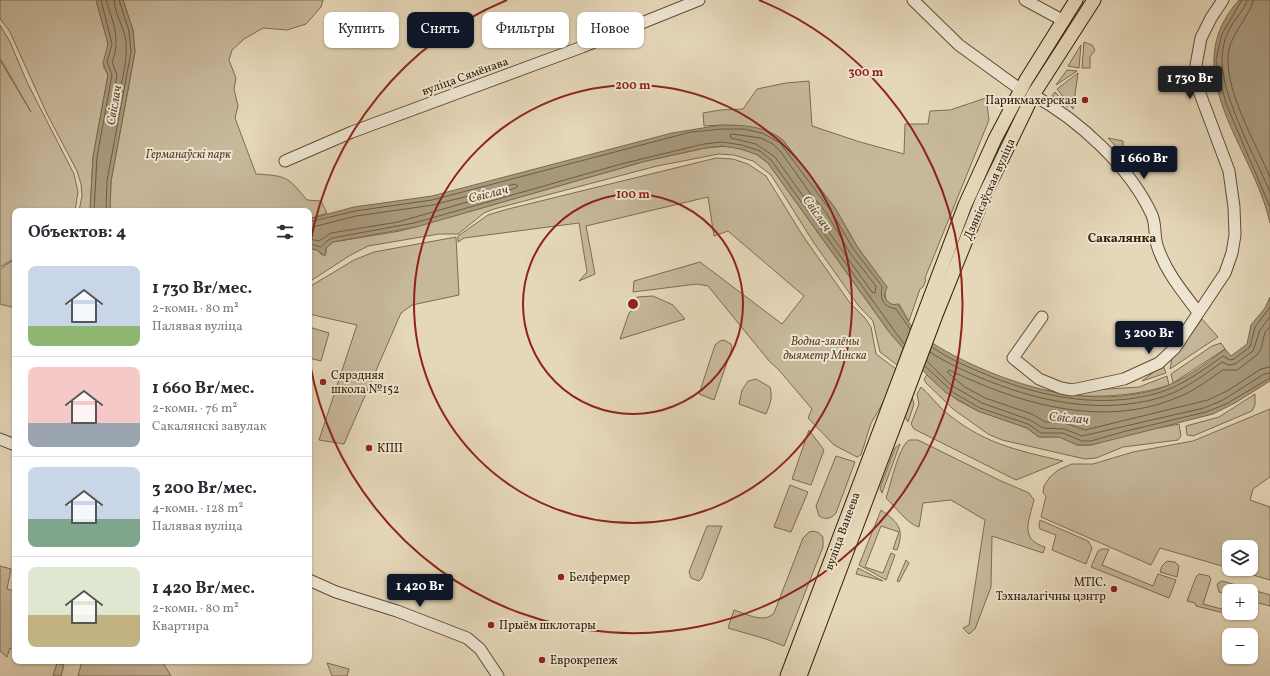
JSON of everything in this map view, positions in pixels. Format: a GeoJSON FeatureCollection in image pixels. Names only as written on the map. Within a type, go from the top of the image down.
{"type":"FeatureCollection","features":[{"type":"Feature","properties":{"kind":"main road","name":"Дзянісаўская вуліца"},"geometry":{"type":"LineString","coordinates":[[931,313],[965,205],[995,139],[1021,90],[1076,0]]}},
{"type":"Feature","properties":{"kind":"main road","name":"Дзянісаўская вуліца"},"geometry":{"type":"LineString","coordinates":[[902,387],[931,313],[983,198],[1034,95],[1094,0]]}},
{"type":"Feature","properties":{"kind":"main road"},"geometry":{"type":"LineString","coordinates":[[1066,17],[1074,32]]}},
{"type":"Feature","properties":{"kind":"main road","name":"вуліца Ванеева"},"geometry":{"type":"LineString","coordinates":[[800,676],[846,538],[902,387]]}},
{"type":"Feature","properties":{"kind":"main road","name":"вуліца Ванеева"},"geometry":{"type":"LineString","coordinates":[[787,676],[846,538]]}},
{"type":"Feature","properties":{"kind":"street","name":"вуліца Сямёнава"},"geometry":{"type":"LineString","coordinates":[[285,161],[352,132],[582,47],[699,0]]}},
{"type":"Feature","properties":{"kind":"street"},"geometry":{"type":"LineString","coordinates":[[913,0],[959,45],[1021,90]]}},
{"type":"Feature","properties":{"kind":"street"},"geometry":{"type":"LineString","coordinates":[[1025,0],[1066,17]]}},
{"type":"Feature","properties":{"kind":"street"},"geometry":{"type":"LineString","coordinates":[[1042,317],[1013,358],[1045,382],[1061,388],[1072,390],[1124,379],[1158,363],[1175,348],[1229,264],[1235,235],[1234,207],[1229,171],[1199,91],[1196,78],[1196,65],[1201,38],[1211,18],[1224,0]]}},
{"type":"Feature","properties":{"kind":"street"},"geometry":{"type":"LineString","coordinates":[[1034,95],[1058,109],[1075,122],[1112,158],[1131,180],[1153,217],[1156,243],[1165,265],[1198,312]]}},
{"type":"Feature","properties":{"kind":"street"},"geometry":{"type":"LineString","coordinates":[[0,439],[12,443]]}},
{"type":"Feature","properties":{"kind":"street"},"geometry":{"type":"LineString","coordinates":[[312,581],[336,592],[396,611],[467,638],[480,649],[498,676]]}},
{"type":"Feature","properties":{"kind":"green space"},"geometry":{"type":"Polygon","coordinates":[[[0,0],[96,0],[107,39],[108,49],[103,66],[108,75],[93,157],[90,208],[80,208],[82,196],[81,184],[77,171],[47,114],[9,30],[0,19],[0,0]]]}},
{"type":"Feature","properties":{"kind":"green space","name":"Германаўскі парк"},"geometry":{"type":"Polygon","coordinates":[[[123,0],[323,0],[321,7],[306,24],[287,30],[263,28],[244,39],[232,50],[229,60],[236,78],[234,89],[238,106],[235,118],[256,174],[286,179],[295,186],[307,200],[321,201],[327,213],[312,218],[312,208],[110,208],[111,181],[135,52],[133,30],[123,0]]]}},
{"type":"Feature","properties":{"kind":"green space"},"geometry":{"type":"Polygon","coordinates":[[[0,25],[10,42],[27,82],[74,174],[78,192],[75,208],[12,208],[12,260],[0,267],[0,60],[31,112],[0,58],[0,25]]]}},
{"type":"Feature","properties":{"kind":"green space"},"geometry":{"type":"Polygon","coordinates":[[[1084,42],[1092,45],[1095,50],[1090,57],[1090,68],[1082,68],[1084,42]]]}},
{"type":"Feature","properties":{"kind":"green space"},"geometry":{"type":"Polygon","coordinates":[[[1081,45],[1079,68],[1068,66],[1081,45]]]}},
{"type":"Feature","properties":{"kind":"green space"},"geometry":{"type":"Polygon","coordinates":[[[1067,70],[1077,71],[1056,85],[1067,70]]]}},
{"type":"Feature","properties":{"kind":"green space"},"geometry":{"type":"Polygon","coordinates":[[[1078,73],[1073,109],[1057,89],[1078,73]]]}},
{"type":"Feature","properties":{"kind":"green space"},"geometry":{"type":"Polygon","coordinates":[[[809,81],[812,126],[860,142],[904,154],[905,124],[928,124],[930,111],[950,110],[986,98],[989,120],[925,278],[926,280],[923,287],[920,289],[909,321],[899,304],[892,305],[886,300],[885,292],[887,287],[858,248],[835,208],[783,140],[775,135],[745,127],[723,125],[704,126],[703,113],[720,110],[743,109],[757,89],[786,83],[809,81]]]}},
{"type":"Feature","properties":{"kind":"green space"},"geometry":{"type":"Polygon","coordinates":[[[1055,92],[1068,107],[1052,96],[1055,92]]]}},
{"type":"Feature","properties":{"kind":"green space"},"geometry":{"type":"Polygon","coordinates":[[[1108,138],[1123,141],[1123,154],[1108,138]]]}},
{"type":"Feature","properties":{"kind":"green space","name":"Водна-зялёны дыяметр Мінска"},"geometry":{"type":"Polygon","coordinates":[[[728,146],[753,152],[768,163],[890,333],[903,348],[897,365],[880,352],[873,321],[858,305],[814,243],[771,175],[753,161],[734,155],[719,154],[657,166],[494,209],[484,213],[458,234],[439,234],[368,246],[349,256],[312,280],[312,249],[317,250],[322,255],[326,254],[326,248],[333,242],[400,231],[646,161],[705,148],[728,146]]]}},
{"type":"Feature","properties":{"kind":"green space","name":"Водна-зялёны дыяметр Мінска"},"geometry":{"type":"Polygon","coordinates":[[[716,158],[733,159],[748,164],[766,176],[803,236],[850,303],[865,318],[871,327],[876,354],[896,369],[884,401],[871,423],[861,455],[857,457],[834,445],[808,418],[812,409],[778,369],[770,362],[708,286],[697,284],[633,292],[634,281],[700,262],[782,324],[804,296],[728,231],[714,236],[708,197],[586,226],[595,274],[579,281],[587,272],[579,223],[464,238],[458,242],[458,236],[488,215],[716,158]]]}},
{"type":"Feature","properties":{"kind":"green space"},"geometry":{"type":"Polygon","coordinates":[[[456,237],[459,295],[412,305],[401,313],[344,444],[319,440],[357,325],[312,315],[312,285],[354,260],[374,252],[456,237]]]}},
{"type":"Feature","properties":{"kind":"green space"},"geometry":{"type":"Polygon","coordinates":[[[12,261],[12,307],[0,304],[0,269],[12,261]]]}},
{"type":"Feature","properties":{"kind":"green space"},"geometry":{"type":"Polygon","coordinates":[[[653,296],[673,305],[685,319],[620,339],[629,313],[635,308],[637,297],[653,296]]]}},
{"type":"Feature","properties":{"kind":"green space"},"geometry":{"type":"Polygon","coordinates":[[[1202,319],[1218,337],[1170,369],[1172,358],[1179,351],[1202,319]]]}},
{"type":"Feature","properties":{"kind":"green space"},"geometry":{"type":"Polygon","coordinates":[[[312,328],[329,333],[321,361],[312,359],[312,328]]]}},
{"type":"Feature","properties":{"kind":"green space"},"geometry":{"type":"Polygon","coordinates":[[[724,340],[731,344],[732,348],[714,400],[699,394],[715,345],[724,340]]]}},
{"type":"Feature","properties":{"kind":"green space"},"geometry":{"type":"Polygon","coordinates":[[[1221,343],[1225,349],[1173,383],[1171,374],[1212,346],[1221,343]]]}},
{"type":"Feature","properties":{"kind":"green space"},"geometry":{"type":"Polygon","coordinates":[[[1163,365],[1166,373],[1142,381],[1163,365]]]}},
{"type":"Feature","properties":{"kind":"green space"},"geometry":{"type":"Polygon","coordinates":[[[927,375],[957,400],[978,411],[1027,428],[1039,437],[1062,437],[1077,445],[1091,445],[1127,434],[1179,424],[1181,436],[1178,440],[1123,447],[1096,458],[1085,459],[1002,440],[988,434],[953,409],[926,383],[924,379],[927,375]]]}},
{"type":"Feature","properties":{"kind":"green space"},"geometry":{"type":"Polygon","coordinates":[[[1167,376],[1169,385],[1146,391],[1112,396],[1077,396],[1077,391],[1139,387],[1167,376]]]}},
{"type":"Feature","properties":{"kind":"green space"},"geometry":{"type":"Polygon","coordinates":[[[756,379],[770,387],[771,398],[766,414],[739,404],[742,390],[748,381],[756,379]]]}},
{"type":"Feature","properties":{"kind":"green space"},"geometry":{"type":"Polygon","coordinates":[[[921,387],[942,409],[956,421],[971,430],[999,444],[1063,461],[1016,480],[914,429],[911,424],[919,404],[917,394],[921,387]]]}},
{"type":"Feature","properties":{"kind":"green space"},"geometry":{"type":"Polygon","coordinates":[[[1255,394],[1255,405],[1252,411],[1193,436],[1187,435],[1186,426],[1219,417],[1255,394]]]}},
{"type":"Feature","properties":{"kind":"green space"},"geometry":{"type":"Polygon","coordinates":[[[912,397],[914,404],[908,422],[905,416],[912,397]]]}},
{"type":"Feature","properties":{"kind":"green space"},"geometry":{"type":"Polygon","coordinates":[[[1270,409],[1270,477],[1253,489],[1250,500],[1270,507],[1270,580],[1256,576],[1258,576],[1258,540],[1222,540],[1222,566],[1160,548],[1151,565],[1041,517],[1046,496],[1043,493],[1044,486],[1050,477],[1058,470],[1072,464],[1093,464],[1133,452],[1193,441],[1270,409]]]}},
{"type":"Feature","properties":{"kind":"green space"},"geometry":{"type":"Polygon","coordinates":[[[809,430],[824,450],[811,485],[792,479],[809,430]]]}},
{"type":"Feature","properties":{"kind":"green space"},"geometry":{"type":"Polygon","coordinates":[[[909,440],[918,440],[1029,493],[1034,500],[1028,522],[1029,534],[1037,544],[1045,547],[1043,553],[992,536],[991,587],[975,629],[969,634],[963,628],[969,625],[985,520],[951,500],[923,503],[919,527],[902,515],[886,498],[901,450],[909,440]]]}},
{"type":"Feature","properties":{"kind":"green space"},"geometry":{"type":"Polygon","coordinates":[[[900,444],[882,493],[880,488],[895,448],[900,444]]]}},
{"type":"Feature","properties":{"kind":"green space"},"geometry":{"type":"Polygon","coordinates":[[[836,456],[855,462],[836,513],[830,518],[823,518],[819,516],[816,506],[836,456]]]}},
{"type":"Feature","properties":{"kind":"green space"},"geometry":{"type":"Polygon","coordinates":[[[790,485],[808,492],[791,532],[774,527],[790,485]]]}},
{"type":"Feature","properties":{"kind":"green space"},"geometry":{"type":"Polygon","coordinates":[[[881,510],[896,522],[900,531],[899,543],[897,550],[893,549],[899,532],[881,526],[865,567],[883,573],[891,553],[895,555],[886,580],[859,565],[881,510]]]}},
{"type":"Feature","properties":{"kind":"green space"},"geometry":{"type":"Polygon","coordinates":[[[1040,520],[1088,541],[1092,548],[1086,564],[1052,550],[1056,535],[1040,529],[1040,520]]]}},
{"type":"Feature","properties":{"kind":"green space"},"geometry":{"type":"Polygon","coordinates":[[[707,526],[722,526],[702,578],[699,581],[691,578],[689,572],[707,526]]]}},
{"type":"Feature","properties":{"kind":"green space"},"geometry":{"type":"Polygon","coordinates":[[[814,531],[823,537],[823,547],[784,646],[728,628],[734,610],[760,618],[765,618],[774,613],[803,538],[809,532],[814,531]]]}},
{"type":"Feature","properties":{"kind":"green space"},"geometry":{"type":"Polygon","coordinates":[[[1102,549],[1109,549],[1102,565],[1153,586],[1158,574],[1176,580],[1169,598],[1091,567],[1098,551],[1102,549]]]}},
{"type":"Feature","properties":{"kind":"green space"},"geometry":{"type":"Polygon","coordinates":[[[906,560],[909,563],[899,582],[897,581],[906,560]]]}},
{"type":"Feature","properties":{"kind":"green space"},"geometry":{"type":"Polygon","coordinates":[[[1167,561],[1175,562],[1179,566],[1177,577],[1160,572],[1162,566],[1167,561]]]}},
{"type":"Feature","properties":{"kind":"green space"},"geometry":{"type":"Polygon","coordinates":[[[0,566],[11,569],[7,589],[12,590],[12,649],[10,648],[7,657],[0,651],[0,566]]]}},
{"type":"Feature","properties":{"kind":"green space"},"geometry":{"type":"Polygon","coordinates":[[[858,568],[883,581],[856,574],[858,568]]]}},
{"type":"Feature","properties":{"kind":"green space"},"geometry":{"type":"Polygon","coordinates":[[[1199,574],[1209,576],[1211,579],[1203,604],[1222,609],[1222,612],[1196,606],[1195,603],[1187,601],[1196,577],[1199,574]]]}},
{"type":"Feature","properties":{"kind":"green space"},"geometry":{"type":"Polygon","coordinates":[[[1222,581],[1232,584],[1222,584],[1222,593],[1219,592],[1217,584],[1222,581]]]}},
{"type":"Feature","properties":{"kind":"green space"},"geometry":{"type":"Polygon","coordinates":[[[1258,592],[1270,595],[1270,606],[1258,603],[1258,592]]]}},
{"type":"Feature","properties":{"kind":"green space"},"geometry":{"type":"Polygon","coordinates":[[[327,663],[349,669],[347,676],[332,676],[327,663]]]}},
{"type":"Feature","properties":{"kind":"green space"},"geometry":{"type":"Polygon","coordinates":[[[57,664],[64,665],[61,676],[53,676],[57,664]]]}},
{"type":"Feature","properties":{"kind":"green space"},"geometry":{"type":"Polygon","coordinates":[[[81,664],[164,664],[171,676],[78,676],[81,664]]]}},
{"type":"Feature","properties":{"kind":"water","name":"Свіслач"},"geometry":{"type":"Polygon","coordinates":[[[96,0],[123,0],[133,30],[135,52],[111,181],[110,208],[90,208],[93,157],[108,75],[103,63],[108,44],[96,0]]]}},
{"type":"Feature","properties":{"kind":"water"},"geometry":{"type":"Polygon","coordinates":[[[1239,0],[1270,0],[1270,223],[1261,195],[1224,110],[1216,82],[1214,55],[1221,27],[1239,0]]]}},
{"type":"Feature","properties":{"kind":"water","name":"Свіслач"},"geometry":{"type":"Polygon","coordinates":[[[721,125],[738,125],[762,129],[783,140],[835,208],[858,248],[887,287],[884,295],[886,300],[891,304],[898,304],[909,323],[924,337],[938,347],[991,373],[1037,388],[1085,396],[1110,397],[1158,389],[1185,377],[1225,349],[1231,356],[1247,344],[1251,325],[1265,308],[1270,297],[1270,381],[1235,403],[1213,414],[1091,445],[1077,445],[1059,437],[1039,437],[1027,428],[978,411],[945,392],[927,375],[890,333],[768,163],[758,155],[741,149],[722,146],[705,148],[646,161],[416,227],[333,242],[326,248],[325,256],[317,250],[312,249],[312,218],[354,207],[432,196],[672,133],[721,125]]]}},
{"type":"Feature","properties":{"kind":"place","name":"Парикмахерская"},"geometry":{"type":"Point","coordinates":[1085,100]}},
{"type":"Feature","properties":{"kind":"place","name":"Сярэдняя школа №152"},"geometry":{"type":"Point","coordinates":[323,382]}},
{"type":"Feature","properties":{"kind":"place","name":"КПП"},"geometry":{"type":"Point","coordinates":[369,448]}},
{"type":"Feature","properties":{"kind":"place","name":"Белфермер"},"geometry":{"type":"Point","coordinates":[561,577]}},
{"type":"Feature","properties":{"kind":"place","name":"МТІС. Тэхналагічны цэнтр"},"geometry":{"type":"Point","coordinates":[1114,589]}},
{"type":"Feature","properties":{"kind":"place","name":"Прыём шклотары"},"geometry":{"type":"Point","coordinates":[491,625]}},
{"type":"Feature","properties":{"kind":"place","name":"Еврокрепеж"},"geometry":{"type":"Point","coordinates":[542,660]}},
{"type":"Feature","properties":{"kind":"district","name":"Сакалянка"},"geometry":{"type":"Point","coordinates":[1122,237]}}]}
